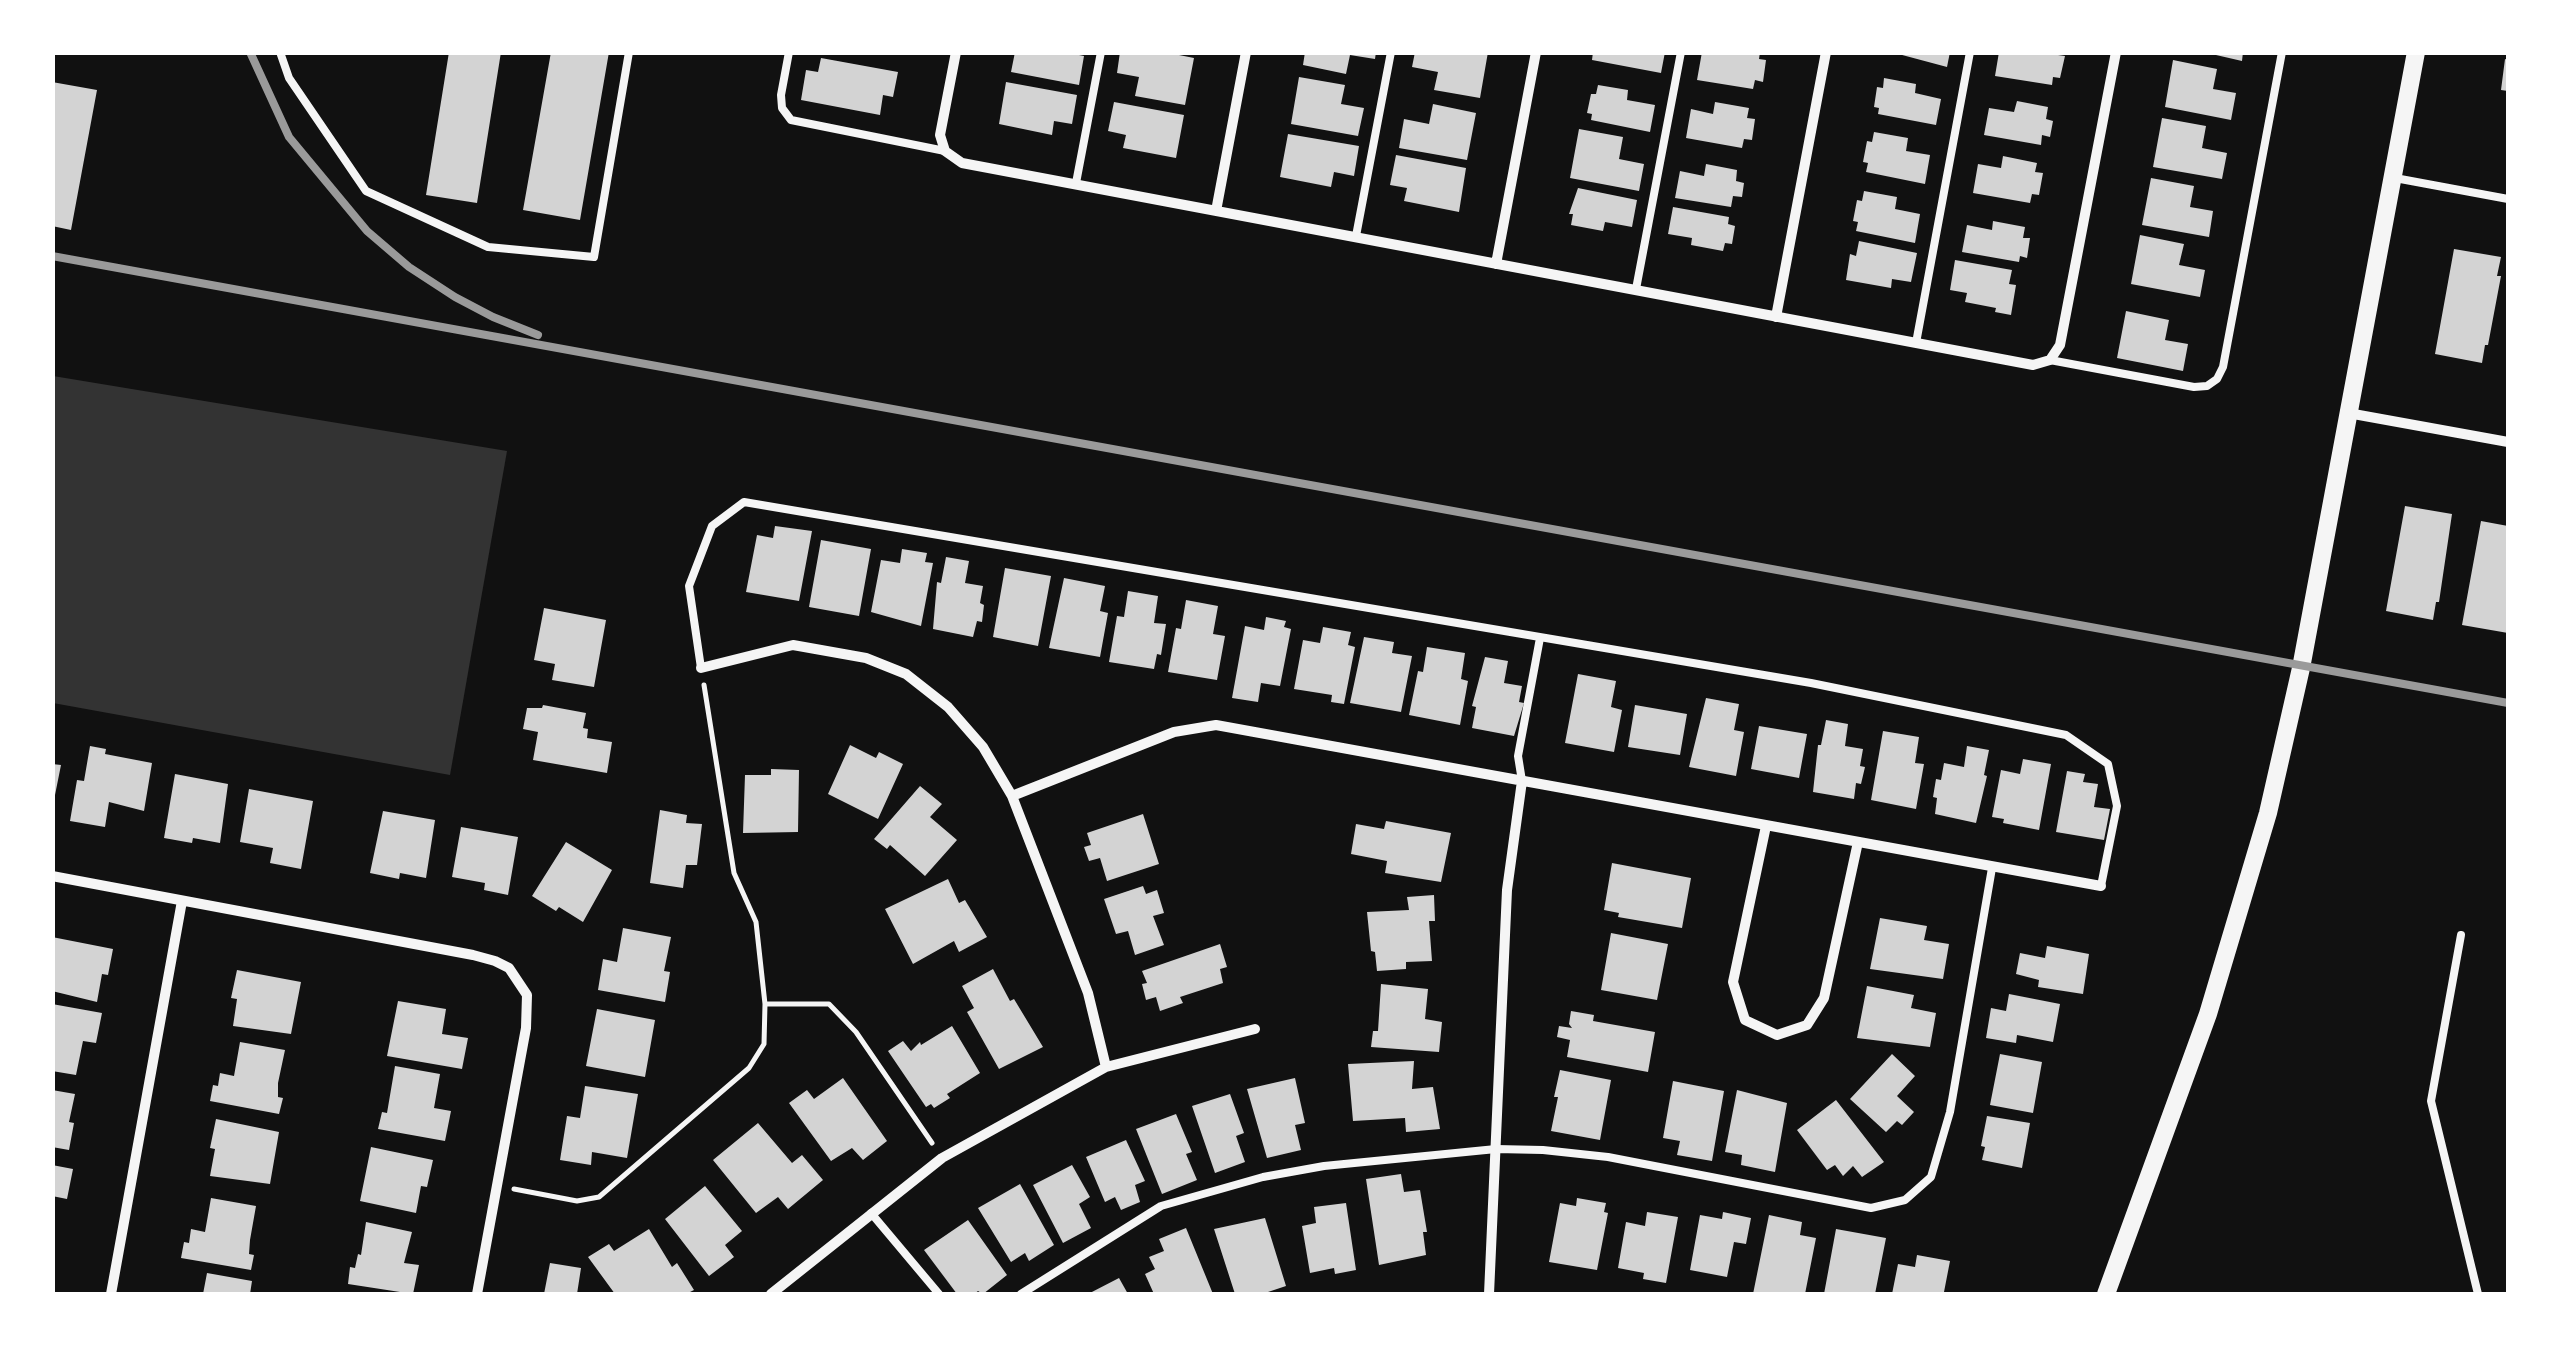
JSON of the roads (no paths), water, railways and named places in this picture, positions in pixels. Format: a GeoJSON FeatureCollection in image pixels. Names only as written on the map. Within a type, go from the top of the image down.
{"type":"FeatureCollection","features":[{"type":"Feature","properties":{"kind":"street"},"geometry":{"type":"LineString","coordinates":[[956,52],[940,135],[944,151],[962,163],[2033,366],[2050,360],[2060,346],[2116,52]]}},
{"type":"Feature","properties":{"kind":"street"},"geometry":{"type":"LineString","coordinates":[[1216,210],[1246,52]]}},
{"type":"Feature","properties":{"kind":"street"},"geometry":{"type":"LineString","coordinates":[[1496,264],[1536,52]]}},
{"type":"Feature","properties":{"kind":"street"},"geometry":{"type":"LineString","coordinates":[[1776,316],[1826,52]]}},
{"type":"Feature","properties":{"kind":"street"},"geometry":{"type":"LineString","coordinates":[[2106,1294],[2208,1014],[2268,812],[2301,668],[2416,52]]}},
{"type":"Feature","properties":{"kind":"street"},"geometry":{"type":"LineString","coordinates":[[2348,412],[2508,442]]}},
{"type":"Feature","properties":{"kind":"street"},"geometry":{"type":"LineString","coordinates":[[701,668],[793,645],[866,658],[892,668],[906,674],[948,707],[982,747],[1012,796],[1088,993],[1106,1068]]}},
{"type":"Feature","properties":{"kind":"street"},"geometry":{"type":"LineString","coordinates":[[1012,796],[1174,732],[1216,725],[2101,886]]}},
{"type":"Feature","properties":{"kind":"street"},"geometry":{"type":"LineString","coordinates":[[1490,1294],[1507,890],[1522,781]]}},
{"type":"Feature","properties":{"kind":"street"},"geometry":{"type":"LineString","coordinates":[[1766,826],[1733,982],[1745,1020],[1776,1034],[1808,1026],[1824,998],[1858,842]]}},
{"type":"Feature","properties":{"kind":"street"},"geometry":{"type":"LineString","coordinates":[[52,876],[473,955],[509,968],[527,995],[526,1028],[477,1294]]}},
{"type":"Feature","properties":{"kind":"street"},"geometry":{"type":"LineString","coordinates":[[111,1294],[182,901]]}},
{"type":"Feature","properties":{"kind":"street"},"geometry":{"type":"LineString","coordinates":[[771,1294],[942,1158],[1106,1068],[1256,1030]]}},
{"type":"Feature","properties":{"kind":"lane"},"geometry":{"type":"LineString","coordinates":[[280,52],[289,78],[366,191],[488,247],[594,257],[629,52]]}},
{"type":"Feature","properties":{"kind":"lane"},"geometry":{"type":"LineString","coordinates":[[789,52],[781,95],[782,108],[791,120],[944,151]]}},
{"type":"Feature","properties":{"kind":"lane"},"geometry":{"type":"LineString","coordinates":[[1076,182],[1101,52]]}},
{"type":"Feature","properties":{"kind":"lane"},"geometry":{"type":"LineString","coordinates":[[1356,236],[1391,52]]}},
{"type":"Feature","properties":{"kind":"lane"},"geometry":{"type":"LineString","coordinates":[[1636,288],[1681,52]]}},
{"type":"Feature","properties":{"kind":"lane"},"geometry":{"type":"LineString","coordinates":[[1916,343],[1970,52]]}},
{"type":"Feature","properties":{"kind":"lane"},"geometry":{"type":"LineString","coordinates":[[2050,360],[2194,388],[2218,379],[2282,52]]}},
{"type":"Feature","properties":{"kind":"lane"},"geometry":{"type":"LineString","coordinates":[[2392,178],[2508,199]]}},
{"type":"Feature","properties":{"kind":"lane"},"geometry":{"type":"LineString","coordinates":[[701,668],[688,586],[712,526],[744,502],[1811,684],[2066,735],[2108,764],[2117,806],[2101,886]]}},
{"type":"Feature","properties":{"kind":"lane"},"geometry":{"type":"LineString","coordinates":[[1522,781],[1518,756],[1540,638]]}},
{"type":"Feature","properties":{"kind":"lane"},"geometry":{"type":"LineString","coordinates":[[1021,1294],[1160,1206],[1263,1176],[1324,1166],[1496,1149],[1608,1158],[1871,1208],[1905,1200],[1931,1177],[1950,1112],[1992,868]]}},
{"type":"Feature","properties":{"kind":"lane"},"geometry":{"type":"LineString","coordinates":[[2461,935],[2431,1101],[2478,1294]]}},
{"type":"Feature","properties":{"kind":"lane"},"geometry":{"type":"LineString","coordinates":[[871,1213],[939,1294]]}},
{"type":"Feature","properties":{"kind":"railway"},"geometry":{"type":"LineString","coordinates":[[250,52],[289,137],[367,231],[409,267],[455,297],[538,335]]}},
{"type":"Feature","properties":{"kind":"railway"},"geometry":{"type":"LineString","coordinates":[[52,256],[2508,703]]}}]}
